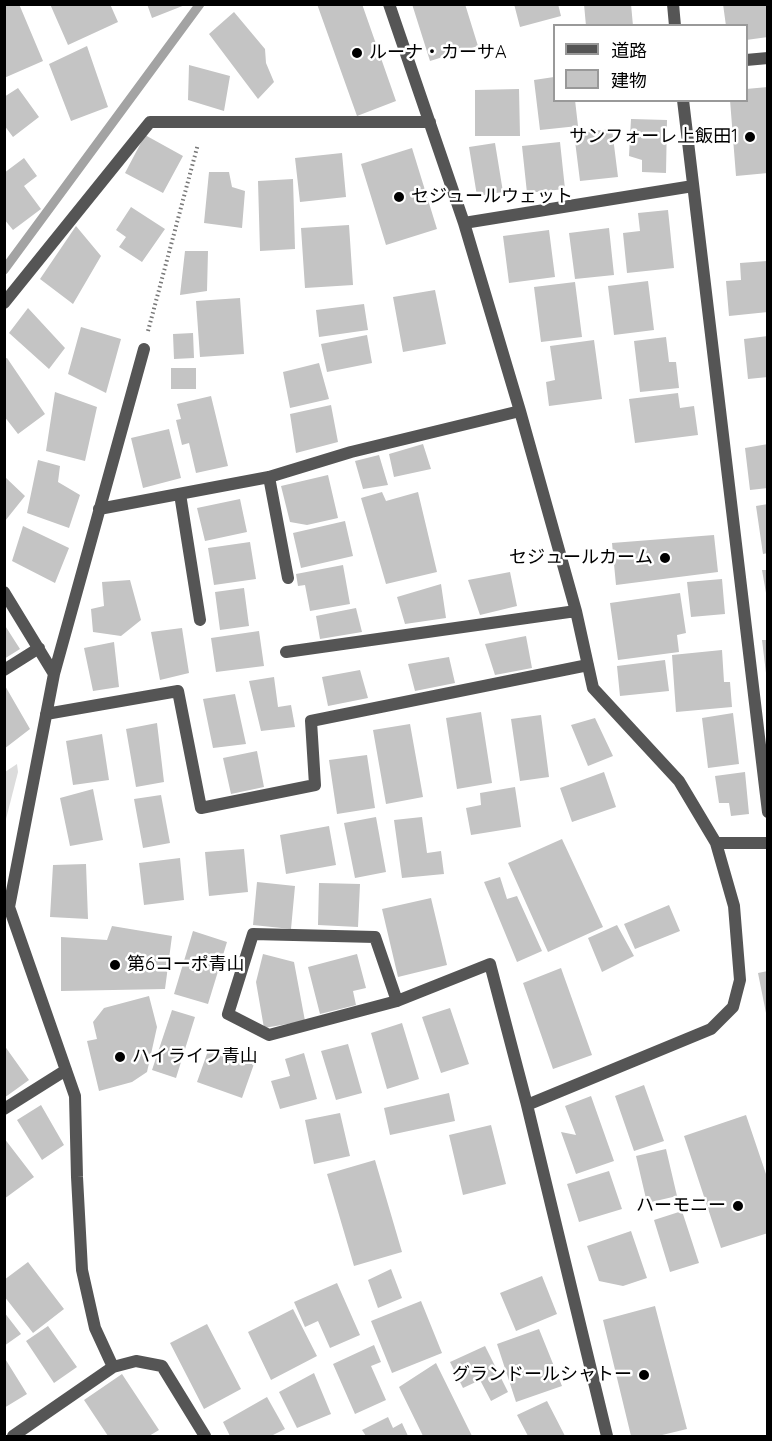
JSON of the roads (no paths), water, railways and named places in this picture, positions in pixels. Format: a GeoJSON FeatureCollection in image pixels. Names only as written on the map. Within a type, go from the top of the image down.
{"type":"FeatureCollection","features":[{"type":"Feature","properties":{"kind":"street"},"geometry":{"type":"LineString","coordinates":[[389,4],[464,223],[576,611],[593,688],[679,781],[716,843],[734,906],[740,980],[733,1007],[711,1029],[527,1105]]}},
{"type":"Feature","properties":{"kind":"street"},"geometry":{"type":"LineString","coordinates":[[673,4],[675,24]]}},
{"type":"Feature","properties":{"kind":"street"},"geometry":{"type":"LineString","coordinates":[[748,60],[768,58]]}},
{"type":"Feature","properties":{"kind":"street"},"geometry":{"type":"LineString","coordinates":[[683,102],[768,812]]}},
{"type":"Feature","properties":{"kind":"street"},"geometry":{"type":"LineString","coordinates":[[4,303],[150,122],[430,122]]}},
{"type":"Feature","properties":{"kind":"street"},"geometry":{"type":"LineString","coordinates":[[464,223],[693,186]]}},
{"type":"Feature","properties":{"kind":"street"},"geometry":{"type":"LineString","coordinates":[[113,1367],[95,1328],[82,1270],[75,1095],[7,907],[54,674],[144,349]]}},
{"type":"Feature","properties":{"kind":"street"},"geometry":{"type":"LineString","coordinates":[[99,509],[269,477],[351,452],[520,411]]}},
{"type":"Feature","properties":{"kind":"street"},"geometry":{"type":"LineString","coordinates":[[269,477],[288,578]]}},
{"type":"Feature","properties":{"kind":"street"},"geometry":{"type":"LineString","coordinates":[[180,494],[200,620]]}},
{"type":"Feature","properties":{"kind":"street"},"geometry":{"type":"LineString","coordinates":[[4,592],[54,674]]}},
{"type":"Feature","properties":{"kind":"street"},"geometry":{"type":"LineString","coordinates":[[286,652],[576,611]]}},
{"type":"Feature","properties":{"kind":"street"},"geometry":{"type":"LineString","coordinates":[[4,670],[39,648]]}},
{"type":"Feature","properties":{"kind":"street"},"geometry":{"type":"LineString","coordinates":[[46,714],[178,691],[201,808],[315,785],[311,721],[588,665]]}},
{"type":"Feature","properties":{"kind":"street"},"geometry":{"type":"LineString","coordinates":[[716,843],[768,843]]}},
{"type":"Feature","properties":{"kind":"street"},"geometry":{"type":"LineString","coordinates":[[397,1001],[375,937],[253,934],[228,1014],[269,1035],[397,1001],[490,964],[527,1105],[607,1437]]}},
{"type":"Feature","properties":{"kind":"street"},"geometry":{"type":"LineString","coordinates":[[4,1109],[66,1070]]}},
{"type":"Feature","properties":{"kind":"street"},"geometry":{"type":"LineString","coordinates":[[13,1437],[113,1367],[136,1361],[162,1366],[205,1437]]}},
{"type":"Feature","properties":{"kind":"waterway"},"geometry":{"type":"LineString","coordinates":[[4,270],[200,4]]}},
{"type":"Feature","properties":{"kind":"place","name":"ルーナ・カーサA"},"geometry":{"type":"Point","coordinates":[357,53]}},
{"type":"Feature","properties":{"kind":"place","name":"サンフォーレ上飯田1"},"geometry":{"type":"Point","coordinates":[750,137]}},
{"type":"Feature","properties":{"kind":"place","name":"セジュールウェット"},"geometry":{"type":"Point","coordinates":[399,197]}},
{"type":"Feature","properties":{"kind":"place","name":"セジュールカーム"},"geometry":{"type":"Point","coordinates":[665,558]}},
{"type":"Feature","properties":{"kind":"place","name":"第6コーポ青山"},"geometry":{"type":"Point","coordinates":[115,965]}},
{"type":"Feature","properties":{"kind":"place","name":"ハイライフ青山"},"geometry":{"type":"Point","coordinates":[120,1057]}},
{"type":"Feature","properties":{"kind":"place","name":"ハーモニー"},"geometry":{"type":"Point","coordinates":[738,1206]}},
{"type":"Feature","properties":{"kind":"place","name":"グランドールシャトー"},"geometry":{"type":"Point","coordinates":[644,1375]}}]}
